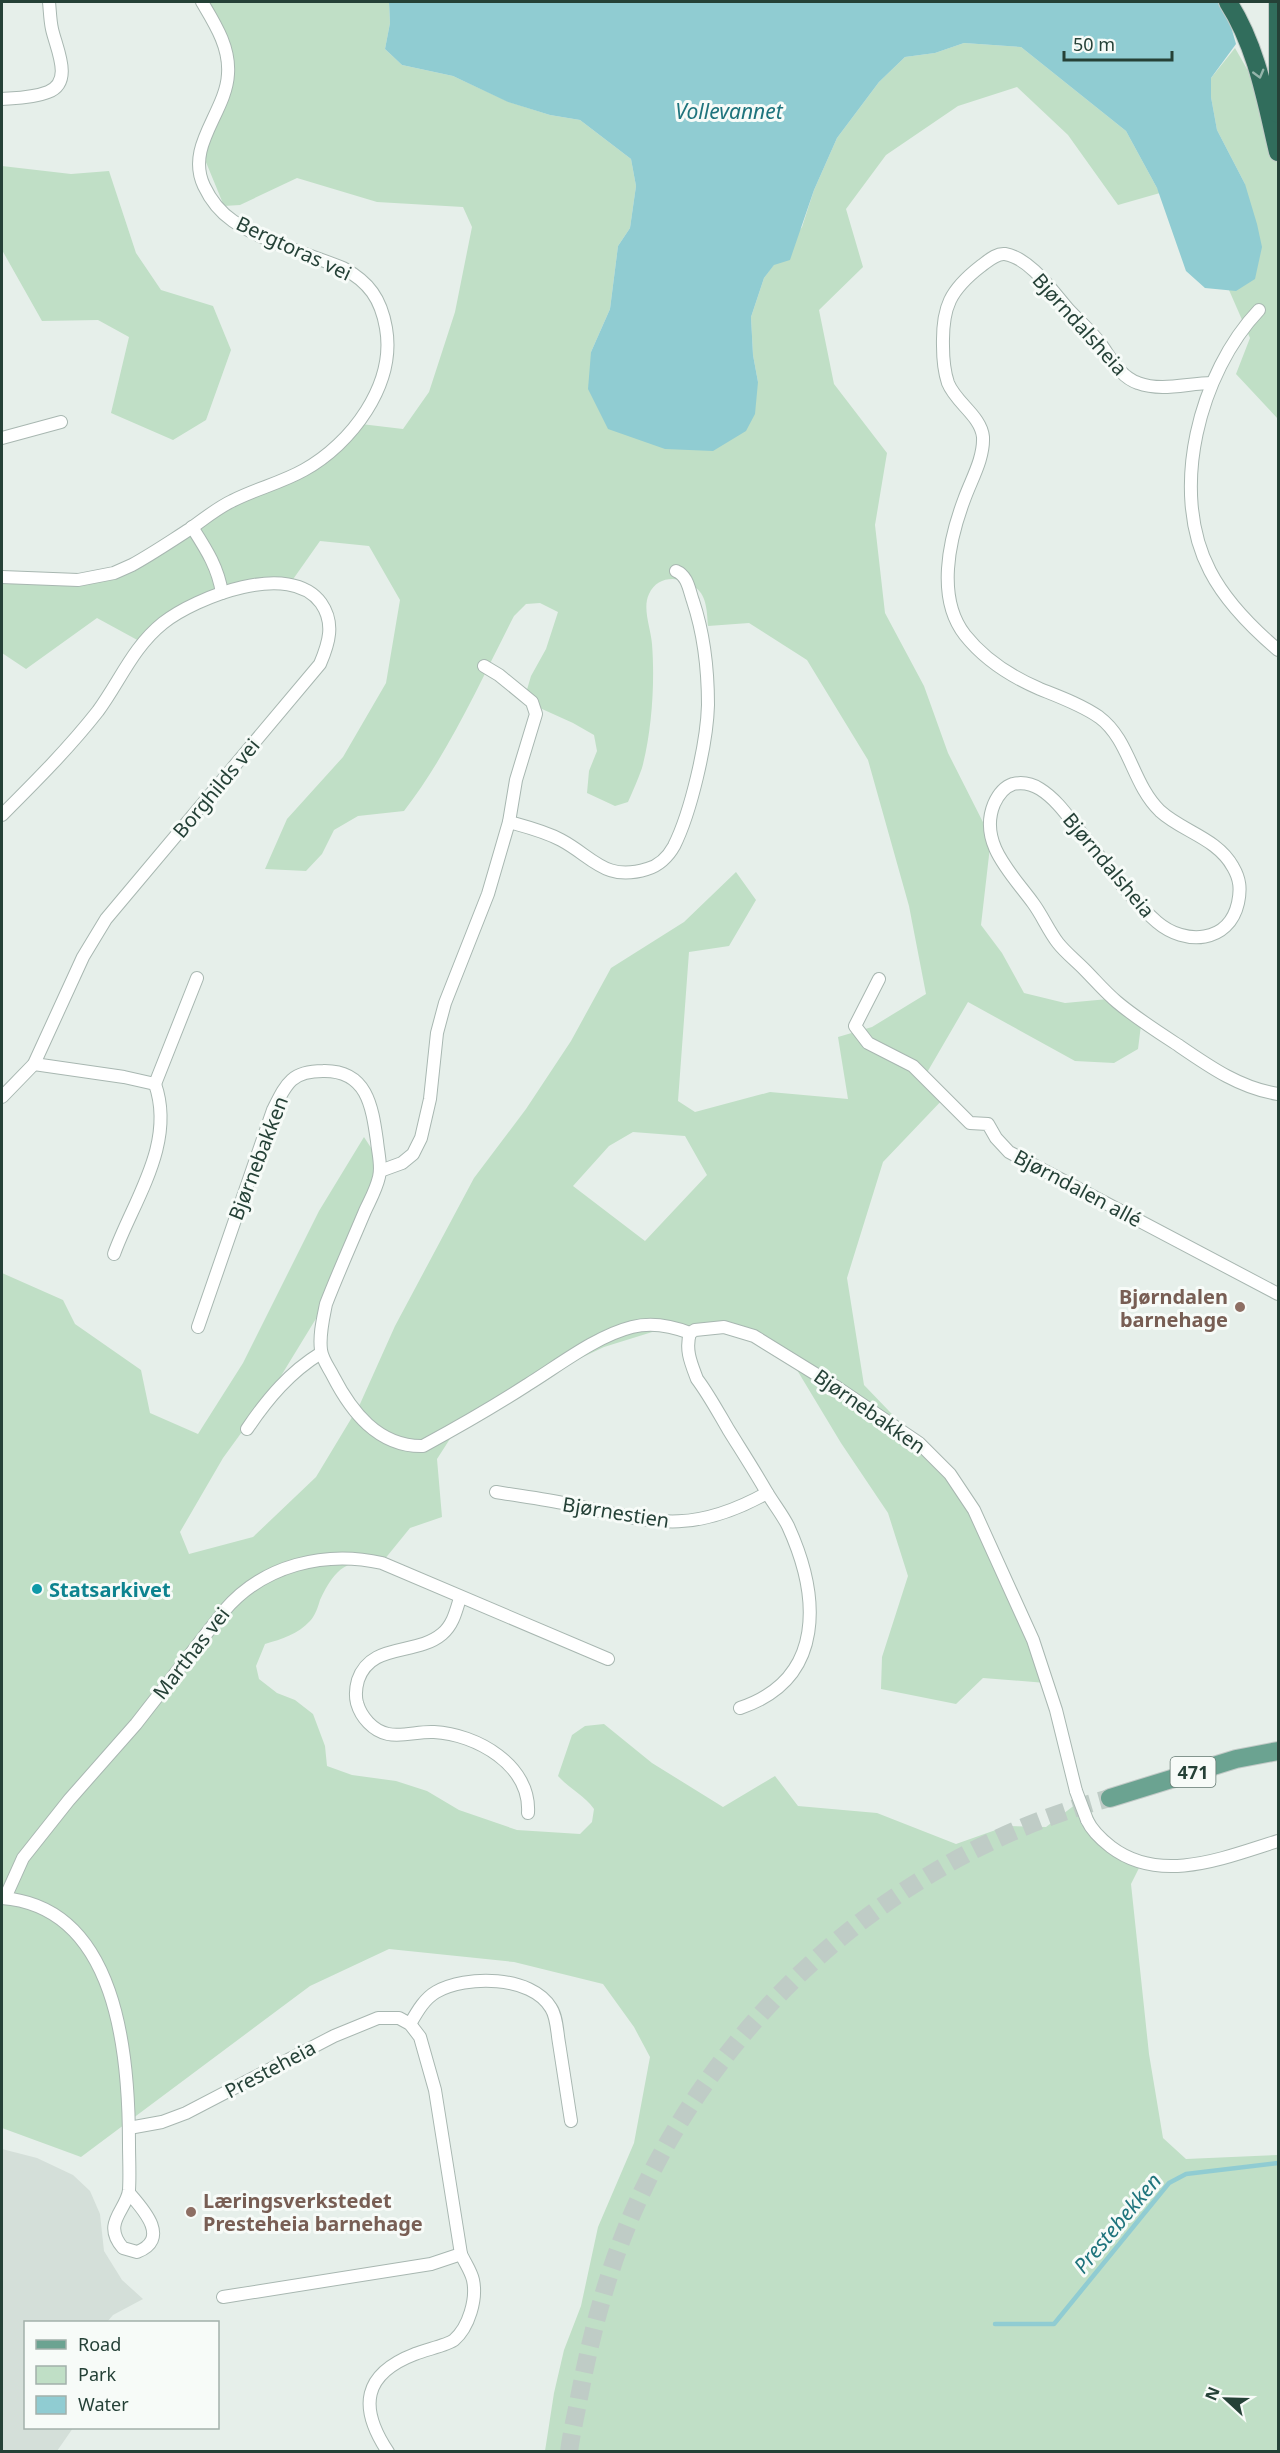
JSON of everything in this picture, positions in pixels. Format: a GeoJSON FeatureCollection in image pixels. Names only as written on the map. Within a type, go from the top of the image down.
{"type":"FeatureCollection","features":[{"type":"Feature","properties":{"kind":"highway"},"geometry":{"type":"LineString","coordinates":[[1228,2],[1254,54],[1278,152]]}},
{"type":"Feature","properties":{"kind":"highway"},"geometry":{"type":"LineString","coordinates":[[1278,2],[1276,88],[1278,133]]}},
{"type":"Feature","properties":{"kind":"main road","name":"471"},"geometry":{"type":"LineString","coordinates":[[1278,1751],[1236,1759],[1110,1798],[1233,1769],[1278,1761]]}},
{"type":"Feature","properties":{"kind":"street"},"geometry":{"type":"LineString","coordinates":[[2,99],[49,92],[59,84],[61,60],[51,28],[50,2]]}},
{"type":"Feature","properties":{"kind":"street","name":"Bergtoras vei"},"geometry":{"type":"LineString","coordinates":[[2,577],[78,580],[114,573],[150,555],[207,515],[234,500],[302,471],[325,456],[347,436],[365,413],[379,384],[386,359],[388,336],[379,300],[364,282],[343,268],[245,229],[211,200],[199,173],[199,157],[203,141],[227,87],[228,63],[223,41],[202,2]]}},
{"type":"Feature","properties":{"kind":"street","name":"Bjørndalsheia"},"geometry":{"type":"LineString","coordinates":[[1212,383],[1169,387],[1133,382],[1124,375],[1094,335],[1053,290],[1028,267],[1006,254],[996,256],[972,273],[953,293],[943,319],[944,368],[949,385],[960,402],[978,422],[983,436],[981,455],[954,535],[948,579],[948,598],[961,630],[980,652],[1012,674],[1104,720],[1122,743],[1145,792],[1162,813],[1214,845],[1225,855],[1241,883],[1240,897],[1229,925],[1220,932],[1203,938],[1190,938],[1171,931],[1159,924],[1112,872],[1062,809],[1036,786],[1026,783],[1013,784],[1004,789],[996,799],[992,811],[990,825],[992,839],[1005,868],[1034,904],[1059,945],[1116,1001],[1152,1029],[1220,1073],[1245,1085],[1278,1094]]}},
{"type":"Feature","properties":{"kind":"street"},"geometry":{"type":"LineString","coordinates":[[1259,310],[1238,336],[1212,383],[1200,419],[1191,486],[1198,539],[1208,569],[1234,608],[1278,650]]}},
{"type":"Feature","properties":{"kind":"street"},"geometry":{"type":"LineString","coordinates":[[2,438],[61,422]]}},
{"type":"Feature","properties":{"kind":"street"},"geometry":{"type":"LineString","coordinates":[[192,527],[213,561],[220,578],[222,593]]}},
{"type":"Feature","properties":{"kind":"street"},"geometry":{"type":"LineString","coordinates":[[509,822],[551,835],[600,867],[615,873],[648,869],[663,861],[673,847],[688,808],[706,726],[708,705],[703,639],[698,617],[687,581],[683,574],[676,571]]}},
{"type":"Feature","properties":{"kind":"street","name":"Borghilds vei"},"geometry":{"type":"LineString","coordinates":[[2,814],[78,736],[100,708],[129,660],[151,635],[177,614],[222,593],[265,584],[302,587],[315,595],[326,610],[330,630],[328,646],[320,664],[106,919],[83,957],[34,1064],[2,1096]]}},
{"type":"Feature","properties":{"kind":"street"},"geometry":{"type":"LineString","coordinates":[[380,1172],[402,1163],[413,1154],[421,1138],[430,1099],[437,1033],[445,1003],[484,908],[509,822],[516,780],[536,714],[532,702],[500,675],[484,666]]}},
{"type":"Feature","properties":{"kind":"street"},"geometry":{"type":"LineString","coordinates":[[114,1254],[141,1195],[158,1143],[159,1094],[155,1084],[197,978]]}},
{"type":"Feature","properties":{"kind":"street","name":"Bjørndalen allé"},"geometry":{"type":"LineString","coordinates":[[879,979],[855,1026],[868,1043],[913,1066],[970,1123],[988,1124],[996,1138],[1009,1152],[1278,1294]]}},
{"type":"Feature","properties":{"kind":"street"},"geometry":{"type":"LineString","coordinates":[[34,1064],[104,1073],[155,1084]]}},
{"type":"Feature","properties":{"kind":"street","name":"Bjørnebakken"},"geometry":{"type":"LineString","coordinates":[[198,1327],[273,1110],[288,1083],[295,1076],[316,1071],[336,1072],[349,1076],[359,1084],[369,1099],[373,1112],[380,1172],[374,1192],[326,1304],[322,1323],[321,1353],[345,1399],[367,1424],[382,1436],[396,1442],[423,1446],[488,1410],[612,1334],[633,1326],[651,1324],[668,1326],[690,1333],[695,1330],[724,1327],[754,1336],[806,1367],[903,1431],[936,1458],[951,1474],[974,1510],[1033,1640],[1056,1710],[1076,1791],[1087,1820],[1104,1842],[1119,1853],[1151,1865],[1168,1867],[1200,1863],[1278,1841]]}},
{"type":"Feature","properties":{"kind":"street"},"geometry":{"type":"LineString","coordinates":[[690,1333],[688,1341],[690,1362],[698,1379],[787,1524],[808,1587],[810,1625],[802,1657],[792,1674],[781,1686],[740,1708]]}},
{"type":"Feature","properties":{"kind":"street"},"geometry":{"type":"LineString","coordinates":[[247,1429],[281,1384],[301,1366],[321,1353]]}},
{"type":"Feature","properties":{"kind":"street","name":"Bjørnestien"},"geometry":{"type":"LineString","coordinates":[[495,1492],[653,1522],[671,1523],[688,1522],[724,1513],[767,1493]]}},
{"type":"Feature","properties":{"kind":"street","name":"Marthas vei"},"geometry":{"type":"LineString","coordinates":[[3,1898],[23,1858],[69,1800],[136,1724],[232,1601],[272,1573],[298,1564],[350,1558],[382,1563],[608,1659]]}},
{"type":"Feature","properties":{"kind":"street"},"geometry":{"type":"LineString","coordinates":[[460,1598],[453,1622],[441,1635],[425,1644],[386,1652],[363,1669],[356,1685],[357,1703],[360,1712],[372,1726],[388,1734],[434,1732],[453,1734],[479,1743],[508,1764],[520,1779],[528,1795],[528,1813]]}},
{"type":"Feature","properties":{"kind":"street"},"geometry":{"type":"LineString","coordinates":[[3,1898],[35,1906],[60,1919],[82,1939],[98,1964],[110,1993],[122,2048],[128,2096],[129,2193],[116,2216],[115,2235],[123,2248],[137,2252],[149,2245],[152,2230],[146,2211],[129,2193]]}},
{"type":"Feature","properties":{"kind":"street"},"geometry":{"type":"LineString","coordinates":[[388,2451],[372,2426],[369,2415],[370,2395],[380,2376],[388,2368],[414,2354],[453,2340],[466,2322],[472,2307],[473,2285],[461,2254],[435,2090],[420,2037],[410,2024],[431,1996],[459,1983],[492,1981],[518,1985],[536,1993],[544,1999],[554,2014],[571,2121]]}},
{"type":"Feature","properties":{"kind":"street","name":"Presteheia"},"geometry":{"type":"LineString","coordinates":[[129,2128],[162,2122],[186,2113],[355,2026],[390,2017],[399,2018],[410,2024]]}},
{"type":"Feature","properties":{"kind":"street"},"geometry":{"type":"LineString","coordinates":[[223,2297],[431,2264],[461,2254]]}},
{"type":"Feature","properties":{"kind":"shaded area"},"geometry":{"type":"Polygon","coordinates":[[[2,2149],[37,2158],[73,2175],[90,2191],[100,2214],[104,2251],[122,2280],[143,2299],[113,2315],[108,2321],[24,2321],[24,2429],[72,2429],[57,2451],[2,2451],[2,2149]]]}},
{"type":"Feature","properties":{"kind":"green space"},"geometry":{"type":"Polygon","coordinates":[[[206,2],[389,2],[390,23],[385,49],[402,65],[453,76],[509,102],[550,115],[580,120],[631,159],[636,186],[630,228],[618,246],[610,309],[591,352],[758,382],[753,355],[751,317],[764,278],[802,227],[814,190],[837,138],[879,82],[905,57],[935,53],[964,43],[1021,47],[1126,131],[1160,193],[1118,205],[1068,135],[1017,87],[958,106],[886,155],[846,209],[863,267],[819,310],[834,384],[887,453],[875,525],[885,613],[924,686],[948,753],[991,838],[981,925],[1002,953],[1024,993],[1065,1003],[1119,998],[1142,1017],[1138,1049],[1114,1063],[1075,1061],[968,1002],[925,1076],[945,1097],[883,1162],[847,1278],[864,1385],[938,1462],[976,1521],[1046,1683],[983,1678],[956,1704],[881,1689],[882,1657],[908,1576],[888,1513],[841,1443],[797,1370],[758,1339],[678,1324],[604,1347],[526,1384],[455,1431],[437,1459],[442,1517],[410,1528],[384,1560],[361,1561],[344,1567],[332,1579],[310,1621],[295,1633],[265,1644],[256,1666],[259,1679],[277,1693],[295,1700],[313,1714],[325,1746],[327,1766],[352,1775],[396,1781],[427,1791],[459,1810],[517,1830],[580,1834],[592,1822],[594,1809],[558,1776],[572,1735],[585,1726],[604,1724],[652,1763],[723,1807],[775,1776],[798,1806],[877,1813],[956,1844],[1007,1826],[1046,1827],[1076,1804],[1124,1853],[1142,1862],[1131,1884],[1149,2054],[1163,2138],[1186,2159],[1278,2155],[1278,2451],[545,2451],[554,2393],[564,2350],[581,2306],[598,2227],[634,2143],[650,2057],[634,2027],[603,1984],[514,1962],[389,1949],[310,1986],[81,2157],[2,2128],[2,1273],[63,1300],[75,1324],[141,1370],[150,1413],[198,1434],[243,1363],[319,1211],[364,1137],[377,1157],[357,1240],[317,1317],[273,1389],[223,1458],[180,1532],[189,1554],[253,1537],[316,1477],[360,1404],[395,1326],[474,1178],[526,1109],[571,1041],[611,968],[684,922],[736,872],[756,900],[729,946],[689,952],[678,1101],[695,1112],[770,1092],[848,1099],[838,1037],[872,1027],[926,994],[909,906],[868,760],[807,660],[749,623],[708,626],[706,605],[700,591],[684,581],[671,579],[658,583],[647,600],[653,659],[652,706],[642,768],[628,802],[615,806],[587,793],[589,771],[597,751],[594,735],[531,704],[526,693],[531,676],[546,649],[558,612],[540,603],[526,604],[514,616],[450,740],[404,811],[358,816],[334,830],[322,854],[306,871],[265,869],[287,819],[343,757],[386,683],[400,600],[369,546],[320,541],[289,585],[267,581],[213,600],[141,642],[97,618],[26,669],[2,653],[2,584],[74,581],[148,563],[212,506],[293,472],[361,424],[403,429],[429,392],[455,312],[472,227],[463,207],[377,202],[297,178],[240,205],[224,206],[201,150],[228,68],[206,2]],[[633,1132],[609,1146],[573,1186],[645,1241],[707,1175],[685,1136],[633,1132]]]}},
{"type":"Feature","properties":{"kind":"green space"},"geometry":{"type":"Polygon","coordinates":[[[1235,48],[1247,69],[1278,86],[1278,419],[1236,374],[1250,338],[1229,290],[1236,290],[1245,184],[1217,130],[1211,97],[1211,78],[1235,48]]]}},
{"type":"Feature","properties":{"kind":"green space"},"geometry":{"type":"Polygon","coordinates":[[[2,166],[71,174],[109,171],[136,253],[161,290],[213,306],[231,350],[206,420],[173,440],[111,413],[129,337],[98,320],[42,321],[2,250],[2,166]]]}},
{"type":"Feature","properties":{"kind":"water","name":"Vollevannet"},"geometry":{"type":"Polygon","coordinates":[[[389,2],[1224,2],[1236,44],[1211,78],[1211,97],[1217,130],[1245,184],[1257,224],[1262,247],[1255,279],[1236,291],[1205,288],[1186,271],[1157,188],[1126,131],[1021,47],[964,43],[935,53],[905,57],[879,82],[837,138],[814,190],[790,260],[774,265],[764,278],[751,317],[753,355],[758,382],[755,414],[746,431],[713,451],[665,449],[608,429],[588,389],[591,352],[610,309],[618,246],[630,228],[636,186],[631,159],[580,120],[550,115],[508,102],[453,76],[402,65],[385,49],[390,23],[389,2]]]}},
{"type":"Feature","properties":{"kind":"waterway","name":"Prestebekken"},"geometry":{"type":"LineString","coordinates":[[995,2324],[1054,2324],[1169,2183],[1186,2174],[1278,2163]]}},
{"type":"Feature","properties":{"kind":"tunnel"},"geometry":{"type":"LineString","coordinates":[[569,2452],[595,2326],[617,2252],[637,2203],[674,2132],[718,2065],[770,2004],[828,1948],[892,1899],[961,1857],[1034,1823],[1110,1798]]}},
{"type":"Feature","properties":{"kind":"place","name":"Bjørndalen barnehage"},"geometry":{"type":"Point","coordinates":[1240,1307]}},
{"type":"Feature","properties":{"kind":"place","name":"Statsarkivet"},"geometry":{"type":"Point","coordinates":[37,1589]}},
{"type":"Feature","properties":{"kind":"place","name":"Læringsverkstedet Presteheia barnehage"},"geometry":{"type":"Point","coordinates":[191,2212]}}]}
